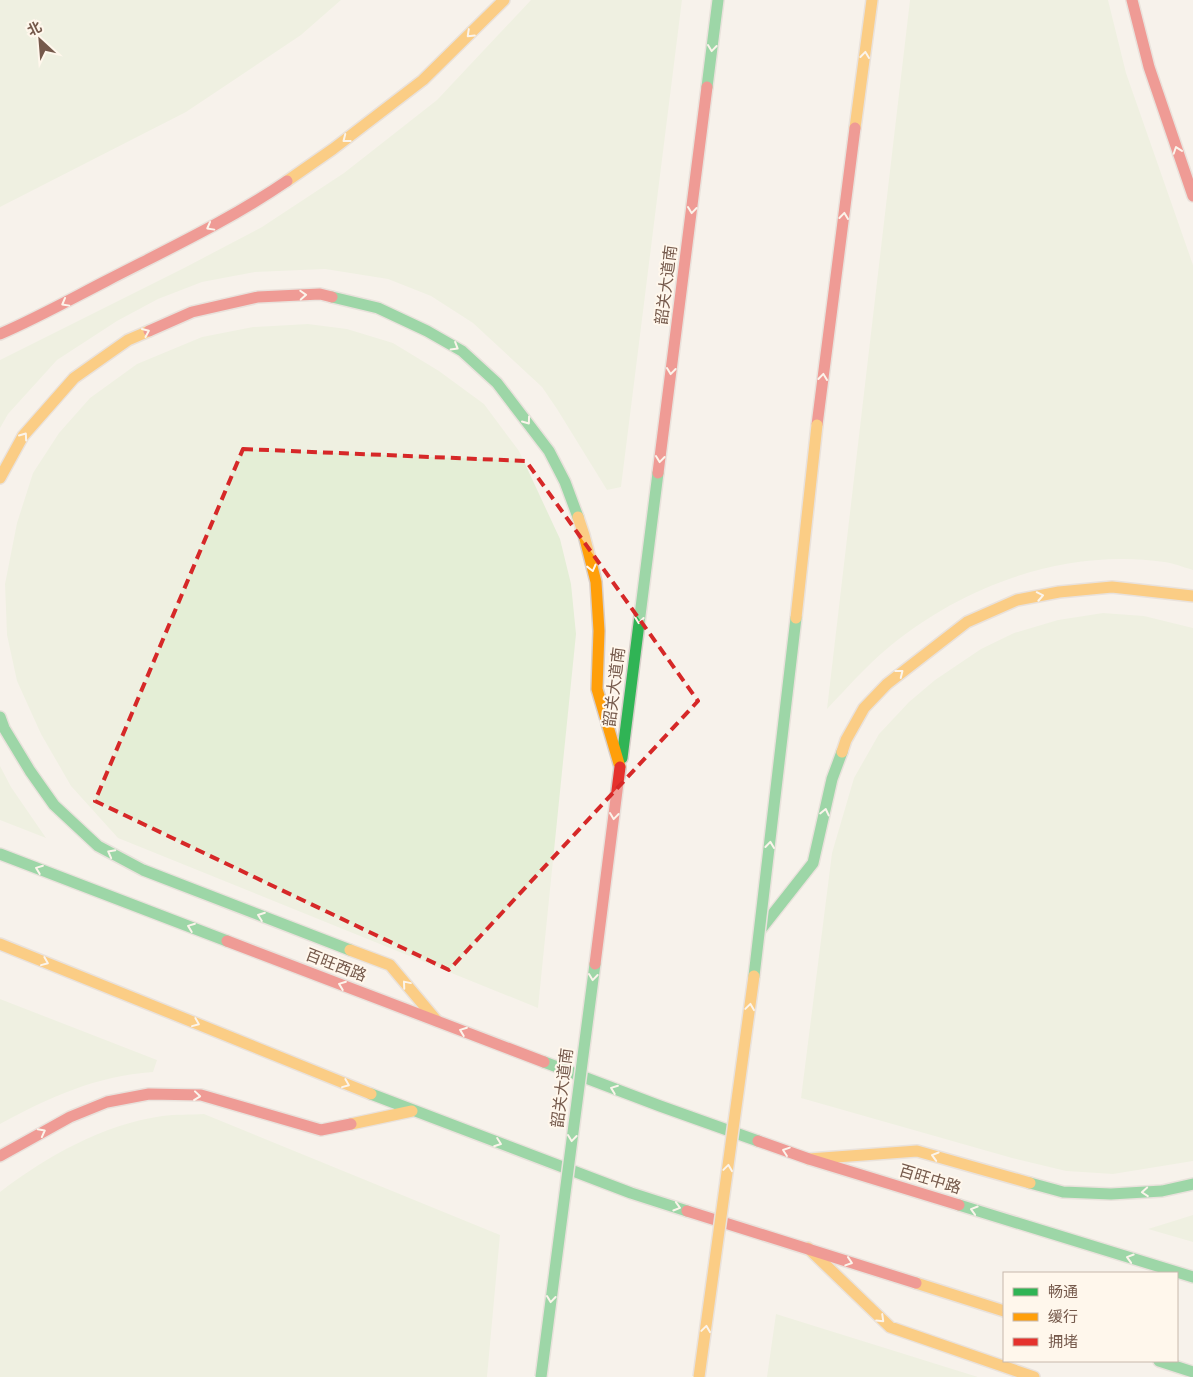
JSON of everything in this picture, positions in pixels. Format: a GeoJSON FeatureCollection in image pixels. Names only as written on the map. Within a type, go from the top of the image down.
{"type":"FeatureCollection","features":[{"type":"Feature","properties":{"kind":"main road"},"geometry":{"type":"LineString","coordinates":[[0,334],[37,318],[250,205],[333,150],[423,80],[504,0]]}},
{"type":"Feature","properties":{"kind":"main road","name":"韶关大道南"},"geometry":{"type":"LineString","coordinates":[[541,1377],[718,0]]}},
{"type":"Feature","properties":{"kind":"main road"},"geometry":{"type":"LineString","coordinates":[[699,1377],[760,928],[817,426],[872,0]]}},
{"type":"Feature","properties":{"kind":"main road"},"geometry":{"type":"LineString","coordinates":[[1132,0],[1149,67],[1193,196]]}},
{"type":"Feature","properties":{"kind":"main road"},"geometry":{"type":"LineString","coordinates":[[0,478],[23,436],[74,378],[128,340],[192,312],[258,298],[320,294],[378,308],[427,331],[462,351],[497,383],[549,451],[565,482],[584,535],[596,582],[599,631],[597,689],[620,767]]}},
{"type":"Feature","properties":{"kind":"main road"},"geometry":{"type":"LineString","coordinates":[[760,928],[813,864],[832,779],[846,740],[864,708],[887,684],[967,622],[1017,600],[1058,592],[1112,587],[1193,596]]}},
{"type":"Feature","properties":{"kind":"main road"},"geometry":{"type":"LineString","coordinates":[[0,717],[4,728],[30,771],[54,805],[98,846],[143,870],[390,965],[437,1021]]}},
{"type":"Feature","properties":{"kind":"main road","name":"百旺西路"},"geometry":{"type":"LineString","coordinates":[[0,854],[660,1106]]}},
{"type":"Feature","properties":{"kind":"main road"},"geometry":{"type":"LineString","coordinates":[[0,944],[412,1111],[631,1193],[1003,1311]]}},
{"type":"Feature","properties":{"kind":"main road"},"geometry":{"type":"LineString","coordinates":[[0,1156],[70,1117],[107,1102],[149,1094],[201,1096],[321,1130],[412,1111]]}},
{"type":"Feature","properties":{"kind":"main road","name":"百旺中路"},"geometry":{"type":"LineString","coordinates":[[660,1106],[808,1159],[1177,1272]]}},
{"type":"Feature","properties":{"kind":"main road"},"geometry":{"type":"LineString","coordinates":[[808,1159],[917,1151],[1063,1192],[1120,1194],[1162,1191],[1193,1184]]}},
{"type":"Feature","properties":{"kind":"main road"},"geometry":{"type":"LineString","coordinates":[[808,1248],[890,1327],[1034,1377]]}},
{"type":"Feature","properties":{"kind":"main road","name":"百旺中路"},"geometry":{"type":"LineString","coordinates":[[1178,1272],[1193,1277]]}},
{"type":"Feature","properties":{"kind":"main road"},"geometry":{"type":"LineString","coordinates":[[1162,1362],[1193,1372]]}},
{"type":"Feature","properties":{"kind":"highlighted area"},"geometry":{"type":"Polygon","coordinates":[[[243,449],[526,461],[698,701],[449,970],[95,801],[243,449]]]}},
{"type":"Feature","properties":{"kind":"green space"},"geometry":{"type":"Polygon","coordinates":[[[0,0],[341,0],[301,35],[186,112],[0,207],[0,0]]]}},
{"type":"Feature","properties":{"kind":"green space"},"geometry":{"type":"Polygon","coordinates":[[[531,0],[682,0],[621,487],[607,490],[542,387],[473,323],[431,296],[388,279],[325,269],[255,272],[202,282],[158,299],[117,321],[57,360],[8,414],[0,428],[0,360],[262,227],[344,173],[437,100],[531,0]]]}},
{"type":"Feature","properties":{"kind":"green space"},"geometry":{"type":"Polygon","coordinates":[[[910,0],[1108,0],[1126,73],[1193,265],[1193,570],[1164,562],[1127,559],[1090,561],[1054,566],[1018,576],[983,589],[918,625],[889,647],[827,709],[910,0]]]}},
{"type":"Feature","properties":{"kind":"green space"},"geometry":{"type":"Polygon","coordinates":[[[308,324],[347,329],[393,343],[439,371],[484,404],[519,451],[560,539],[571,584],[576,634],[538,1008],[118,838],[71,786],[41,734],[17,681],[7,635],[5,584],[17,523],[33,473],[59,433],[90,398],[137,364],[202,337],[253,327],[308,324]]]}},
{"type":"Feature","properties":{"kind":"green space"},"geometry":{"type":"Polygon","coordinates":[[[1103,613],[1144,616],[1193,628],[1193,1161],[1113,1174],[1066,1171],[1012,1158],[801,1098],[832,853],[854,778],[879,734],[909,702],[935,680],[981,649],[1014,633],[1058,620],[1103,613]]]}},
{"type":"Feature","properties":{"kind":"green space"},"geometry":{"type":"Polygon","coordinates":[[[0,766],[11,787],[46,838],[0,820],[0,766]]]}},
{"type":"Feature","properties":{"kind":"green space"},"geometry":{"type":"Polygon","coordinates":[[[0,999],[157,1060],[153,1072],[112,1078],[74,1089],[0,1124],[0,999]]]}},
{"type":"Feature","properties":{"kind":"green space"},"geometry":{"type":"Polygon","coordinates":[[[204,1114],[500,1235],[487,1377],[0,1377],[0,1192],[37,1166],[76,1144],[97,1135],[140,1120],[172,1115],[204,1114]]]}},
{"type":"Feature","properties":{"kind":"green space"},"geometry":{"type":"Polygon","coordinates":[[[1193,1215],[1193,1242],[1148,1229],[1193,1215]]]}},
{"type":"Feature","properties":{"kind":"green space"},"geometry":{"type":"Polygon","coordinates":[[[776,1314],[978,1377],[767,1377],[776,1314]]]}},
{"type":"Feature","properties":{"kind":"traffic: fast"},"geometry":{"type":"LineString","coordinates":[[707,87],[718,0]]}},
{"type":"Feature","properties":{"kind":"traffic: fast"},"geometry":{"type":"LineString","coordinates":[[332,297],[378,308],[427,331],[462,351],[497,383],[549,451],[565,482],[578,517]]}},
{"type":"Feature","properties":{"kind":"traffic: fast"},"geometry":{"type":"LineString","coordinates":[[622,758],[658,473]]}},
{"type":"Feature","properties":{"kind":"traffic: fast"},"geometry":{"type":"LineString","coordinates":[[754,976],[796,618]]}},
{"type":"Feature","properties":{"kind":"traffic: fast"},"geometry":{"type":"LineString","coordinates":[[0,717],[4,728],[30,771],[54,805],[98,846],[143,870],[350,950]]}},
{"type":"Feature","properties":{"kind":"traffic: fast"},"geometry":{"type":"LineString","coordinates":[[761,929],[813,863],[832,779],[842,752]]}},
{"type":"Feature","properties":{"kind":"traffic: fast"},"geometry":{"type":"LineString","coordinates":[[0,854],[227,941]]}},
{"type":"Feature","properties":{"kind":"traffic: fast"},"geometry":{"type":"LineString","coordinates":[[541,1377],[595,964]]}},
{"type":"Feature","properties":{"kind":"traffic: fast"},"geometry":{"type":"LineString","coordinates":[[544,1062],[758,1141]]}},
{"type":"Feature","properties":{"kind":"traffic: fast"},"geometry":{"type":"LineString","coordinates":[[371,1094],[631,1193],[687,1211]]}},
{"type":"Feature","properties":{"kind":"traffic: fast"},"geometry":{"type":"LineString","coordinates":[[1030,1183],[1063,1192],[1111,1194],[1162,1191],[1193,1184]]}},
{"type":"Feature","properties":{"kind":"traffic: fast"},"geometry":{"type":"LineString","coordinates":[[959,1205],[1177,1272]]}},
{"type":"Feature","properties":{"kind":"traffic: fast"},"geometry":{"type":"LineString","coordinates":[[1178,1272],[1193,1277]]}},
{"type":"Feature","properties":{"kind":"traffic: fast"},"geometry":{"type":"LineString","coordinates":[[1162,1362],[1193,1372]]}},
{"type":"Feature","properties":{"kind":"traffic: slow"},"geometry":{"type":"LineString","coordinates":[[287,181],[333,149],[423,80],[504,0]]}},
{"type":"Feature","properties":{"kind":"traffic: slow"},"geometry":{"type":"LineString","coordinates":[[855,128],[872,0]]}},
{"type":"Feature","properties":{"kind":"traffic: slow"},"geometry":{"type":"LineString","coordinates":[[0,478],[23,436],[74,378],[128,340],[149,331]]}},
{"type":"Feature","properties":{"kind":"traffic: slow"},"geometry":{"type":"LineString","coordinates":[[796,618],[817,425]]}},
{"type":"Feature","properties":{"kind":"traffic: slow"},"geometry":{"type":"LineString","coordinates":[[578,517],[596,582],[599,631],[597,689],[620,767]]}},
{"type":"Feature","properties":{"kind":"traffic: slow"},"geometry":{"type":"LineString","coordinates":[[842,752],[846,740],[864,708],[887,684],[967,622],[1017,600],[1059,592],[1112,587],[1193,596]]}},
{"type":"Feature","properties":{"kind":"traffic: slow"},"geometry":{"type":"LineString","coordinates":[[0,944],[371,1094]]}},
{"type":"Feature","properties":{"kind":"traffic: slow"},"geometry":{"type":"LineString","coordinates":[[350,950],[390,965],[437,1021]]}},
{"type":"Feature","properties":{"kind":"traffic: slow"},"geometry":{"type":"LineString","coordinates":[[699,1377],[754,976]]}},
{"type":"Feature","properties":{"kind":"traffic: slow"},"geometry":{"type":"LineString","coordinates":[[351,1124],[412,1111]]}},
{"type":"Feature","properties":{"kind":"traffic: slow"},"geometry":{"type":"LineString","coordinates":[[809,1159],[917,1151],[1030,1183]]}},
{"type":"Feature","properties":{"kind":"traffic: slow"},"geometry":{"type":"LineString","coordinates":[[808,1248],[890,1327],[1034,1377]]}},
{"type":"Feature","properties":{"kind":"traffic: slow"},"geometry":{"type":"LineString","coordinates":[[916,1283],[1003,1311]]}},
{"type":"Feature","properties":{"kind":"traffic: jam"},"geometry":{"type":"LineString","coordinates":[[1132,0],[1149,67],[1193,196]]}},
{"type":"Feature","properties":{"kind":"traffic: jam"},"geometry":{"type":"LineString","coordinates":[[658,473],[707,87]]}},
{"type":"Feature","properties":{"kind":"traffic: jam"},"geometry":{"type":"LineString","coordinates":[[817,425],[855,128]]}},
{"type":"Feature","properties":{"kind":"traffic: jam"},"geometry":{"type":"LineString","coordinates":[[0,334],[41,315],[198,234],[243,209],[287,181]]}},
{"type":"Feature","properties":{"kind":"traffic: jam"},"geometry":{"type":"LineString","coordinates":[[149,331],[192,312],[258,297],[320,294],[332,297]]}},
{"type":"Feature","properties":{"kind":"traffic: jam"},"geometry":{"type":"LineString","coordinates":[[595,964],[620,767]]}},
{"type":"Feature","properties":{"kind":"traffic: jam"},"geometry":{"type":"LineString","coordinates":[[227,941],[544,1062]]}},
{"type":"Feature","properties":{"kind":"traffic: jam"},"geometry":{"type":"LineString","coordinates":[[0,1156],[70,1117],[107,1102],[149,1094],[201,1095],[321,1130],[351,1124]]}},
{"type":"Feature","properties":{"kind":"traffic: jam"},"geometry":{"type":"LineString","coordinates":[[758,1141],[809,1159],[959,1205]]}},
{"type":"Feature","properties":{"kind":"traffic: jam"},"geometry":{"type":"LineString","coordinates":[[687,1211],[916,1283]]}}]}
